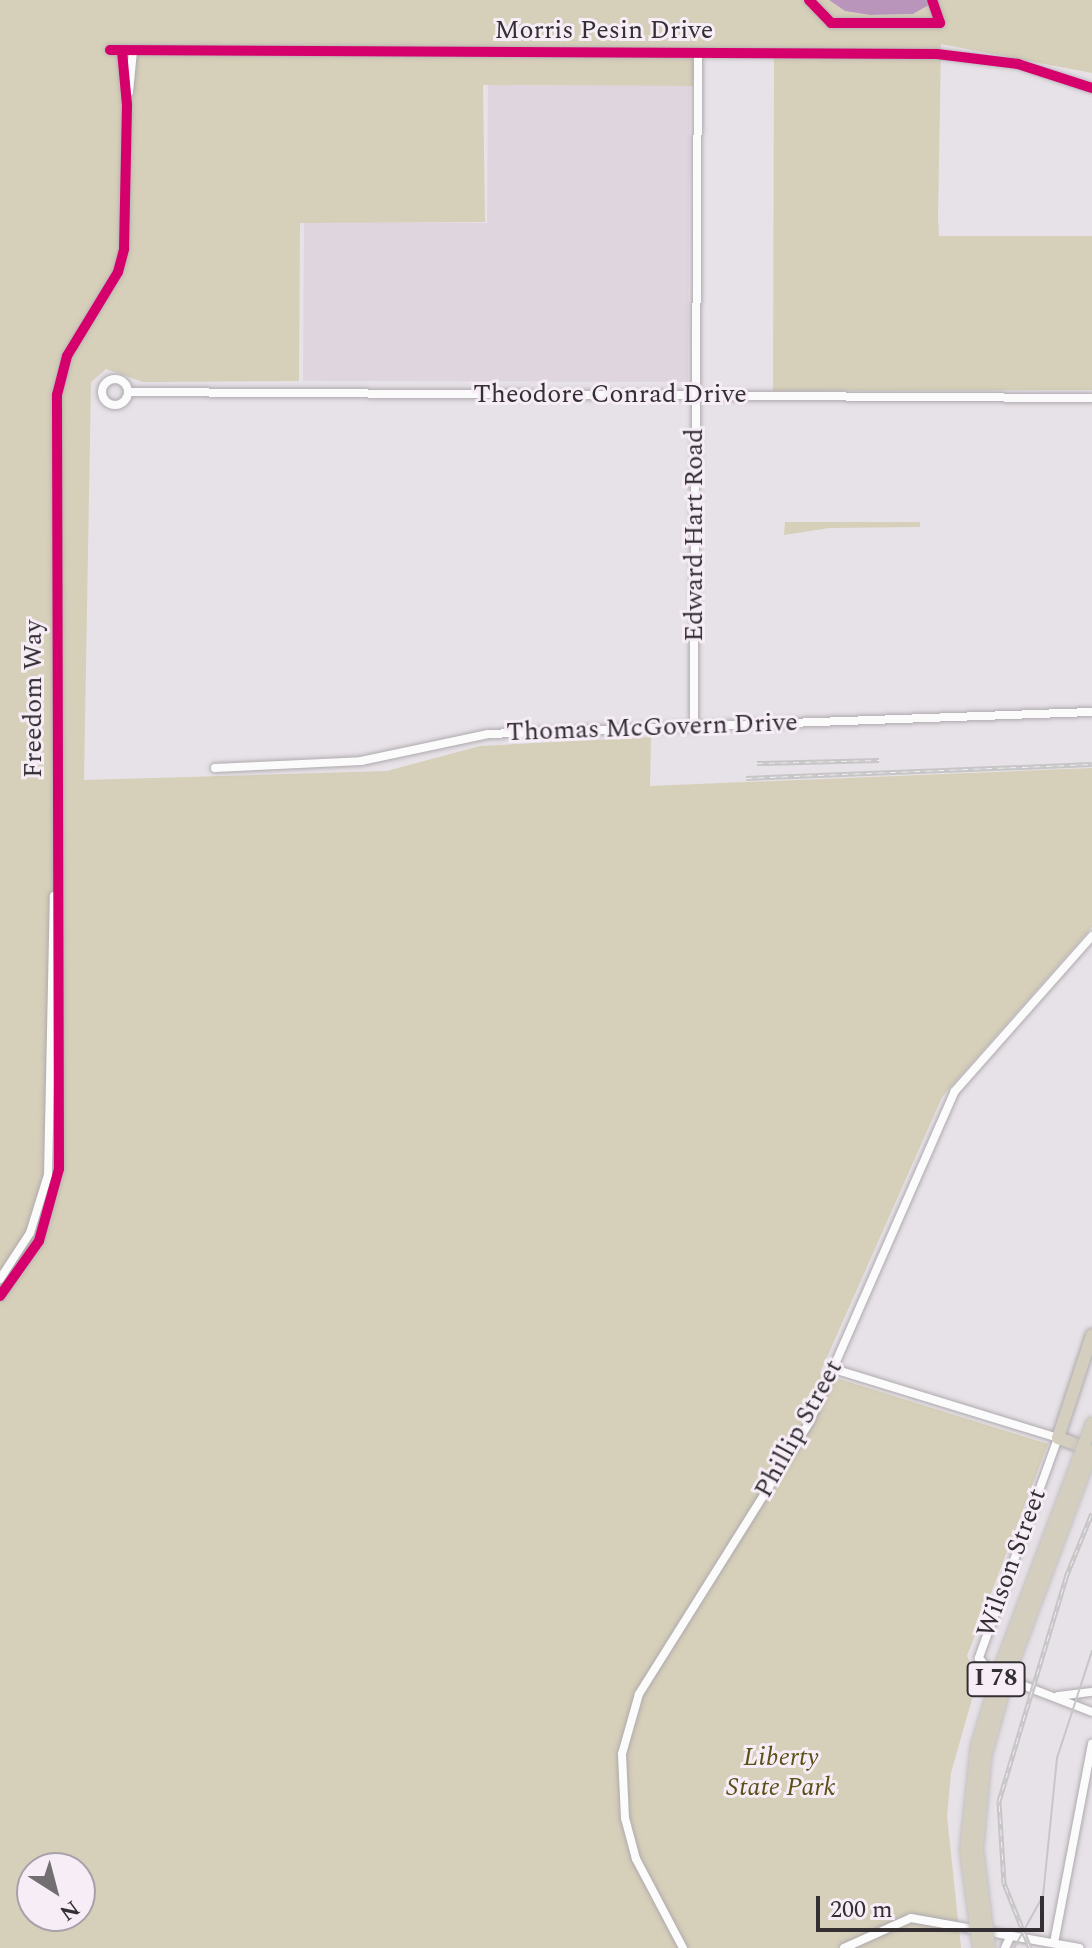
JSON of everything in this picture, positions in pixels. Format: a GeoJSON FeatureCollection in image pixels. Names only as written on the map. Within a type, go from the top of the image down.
{"type":"FeatureCollection","features":[{"type":"Feature","properties":{"kind":"highway"},"geometry":{"type":"LineString","coordinates":[[1092,1335],[1058,1438],[1092,1450]]}},
{"type":"Feature","properties":{"kind":"highway","name":"I 78"},"geometry":{"type":"LineString","coordinates":[[979,1948],[966,1850],[977,1746],[999,1671],[1092,1423]]}},
{"type":"Feature","properties":{"kind":"highway","name":"I 78"},"geometry":{"type":"LineString","coordinates":[[989,1948],[977,1858],[985,1757],[1007,1678],[1092,1450]]}},
{"type":"Feature","properties":{"kind":"street"},"geometry":{"type":"LineString","coordinates":[[809,0],[831,23],[940,23],[932,0]]}},
{"type":"Feature","properties":{"kind":"street","name":"Morris Pesin Drive"},"geometry":{"type":"LineString","coordinates":[[110,50],[958,55],[1018,64],[1092,88]]}},
{"type":"Feature","properties":{"kind":"street","name":"Freedom Way"},"geometry":{"type":"LineString","coordinates":[[122,51],[127,105]]}},
{"type":"Feature","properties":{"kind":"street","name":"Freedom Way"},"geometry":{"type":"LineString","coordinates":[[0,1296],[39,1241],[58,1181],[57,395],[70,349],[122,261],[127,105],[133,51]]}},
{"type":"Feature","properties":{"kind":"street","name":"Edward Hart Road"},"geometry":{"type":"LineString","coordinates":[[694,728],[698,54]]}},
{"type":"Feature","properties":{"kind":"street","name":"Theodore Conrad Drive"},"geometry":{"type":"LineString","coordinates":[[128,392],[1092,398]]}},
{"type":"Feature","properties":{"kind":"street","name":"Thomas McGovern Drive"},"geometry":{"type":"LineString","coordinates":[[215,768],[361,761],[488,734],[1092,712]]}},
{"type":"Feature","properties":{"kind":"street","name":"Freedom Way"},"geometry":{"type":"LineString","coordinates":[[0,1279],[30,1233],[48,1175],[56,876]]}},
{"type":"Feature","properties":{"kind":"street","name":"Phillip Street"},"geometry":{"type":"LineString","coordinates":[[683,1948],[627,1831],[621,1785],[627,1728],[650,1672],[790,1454],[834,1369],[945,1107],[979,1060],[1092,936]]}},
{"type":"Feature","properties":{"kind":"street"},"geometry":{"type":"LineString","coordinates":[[834,1369],[1058,1438]]}},
{"type":"Feature","properties":{"kind":"street","name":"Wilson Street"},"geometry":{"type":"LineString","coordinates":[[1058,1438],[979,1654],[986,1670],[1092,1712]]}},
{"type":"Feature","properties":{"kind":"street"},"geometry":{"type":"LineString","coordinates":[[1043,1693],[1076,1697],[1092,1692]]}},
{"type":"Feature","properties":{"kind":"street"},"geometry":{"type":"LineString","coordinates":[[1054,1943],[1092,1744]]}},
{"type":"Feature","properties":{"kind":"street"},"geometry":{"type":"LineString","coordinates":[[844,1948],[911,1918],[1079,1948]]}},
{"type":"Feature","properties":{"kind":"street"},"geometry":{"type":"LineString","coordinates":[[1005,1948],[1011,1935]]}},
{"type":"Feature","properties":{"kind":"shaded area"},"geometry":{"type":"Polygon","coordinates":[[[829,0],[927,0],[929,5],[913,14],[870,15],[845,11],[829,0]]]}},
{"type":"Feature","properties":{"kind":"shaded area"},"geometry":{"type":"Polygon","coordinates":[[[488,85],[690,86],[688,382],[303,381],[304,222],[487,223],[488,85]]]}},
{"type":"Feature","properties":{"kind":"green space","name":"Liberty State Park"},"geometry":{"type":"Polygon","coordinates":[[[0,0],[829,0],[845,11],[870,15],[913,14],[929,5],[927,0],[1092,0],[1092,73],[941,44],[938,218],[939,236],[1092,236],[1092,390],[773,391],[774,51],[696,51],[693,86],[483,85],[485,222],[300,223],[299,381],[143,382],[106,369],[91,382],[84,780],[387,771],[480,746],[651,737],[650,786],[1092,768],[1092,927],[942,1097],[820,1373],[1048,1444],[967,1656],[978,1678],[951,1773],[947,1816],[961,1948],[0,1948],[0,0]]]}},
{"type":"Feature","properties":{"kind":"green space"},"geometry":{"type":"Polygon","coordinates":[[[785,522],[920,522],[920,527],[829,528],[784,535],[785,522]]]}},
{"type":"Feature","properties":{"kind":"tram line"},"geometry":{"type":"LineString","coordinates":[[1014,1948],[1043,1896],[1057,1758],[1092,1651]]}},
{"type":"Feature","properties":{"kind":"railway"},"geometry":{"type":"LineString","coordinates":[[757,763],[879,760]]}},
{"type":"Feature","properties":{"kind":"railway"},"geometry":{"type":"LineString","coordinates":[[746,778],[1092,764]]}},
{"type":"Feature","properties":{"kind":"railway"},"geometry":{"type":"LineString","coordinates":[[1030,1948],[1004,1883],[999,1801],[1066,1577],[1092,1513]]}},
{"type":"Feature","properties":{"kind":"cycle path"},"geometry":{"type":"LineString","coordinates":[[809,0],[831,23],[940,23],[932,0]]}},
{"type":"Feature","properties":{"kind":"cycle path"},"geometry":{"type":"LineString","coordinates":[[110,50],[937,54],[1018,64],[1092,88]]}},
{"type":"Feature","properties":{"kind":"cycle path"},"geometry":{"type":"LineString","coordinates":[[0,1296],[39,1241],[59,1169],[57,395],[67,356],[118,272],[124,249],[127,105],[122,51]]}}]}
